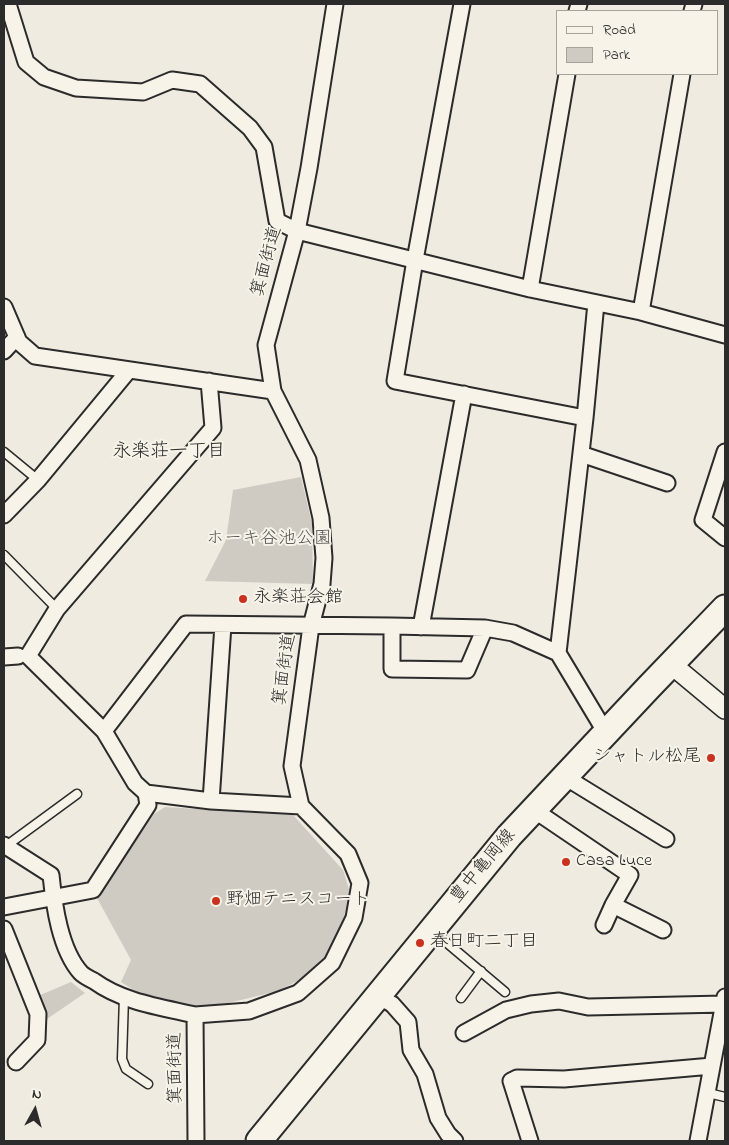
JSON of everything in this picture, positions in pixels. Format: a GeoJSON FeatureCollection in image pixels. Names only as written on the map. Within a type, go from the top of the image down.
{"type":"FeatureCollection","features":[{"type":"Feature","properties":{"kind":"main road","name":"豊中亀岡線"},"geometry":{"type":"LineString","coordinates":[[260,1141],[509,836],[725,608]]}},
{"type":"Feature","properties":{"kind":"street"},"geometry":{"type":"LineString","coordinates":[[8,4],[26,62],[44,77],[76,88],[143,92],[172,80],[200,84],[250,128],[264,147],[277,220],[297,231],[530,289],[641,312],[725,334]]}},
{"type":"Feature","properties":{"kind":"street","name":"箕面街道"},"geometry":{"type":"LineString","coordinates":[[196,1141],[195,1016],[249,1011],[298,993],[332,964],[354,918],[360,883],[348,854],[301,806],[292,766],[311,626],[322,584],[324,558],[321,518],[308,460],[273,391],[266,345],[297,231],[335,4]]}},
{"type":"Feature","properties":{"kind":"street"},"geometry":{"type":"LineString","coordinates":[[462,4],[395,381],[585,418]]}},
{"type":"Feature","properties":{"kind":"street"},"geometry":{"type":"LineString","coordinates":[[530,289],[567,75]]}},
{"type":"Feature","properties":{"kind":"street"},"geometry":{"type":"LineString","coordinates":[[641,312],[682,75]]}},
{"type":"Feature","properties":{"kind":"street"},"geometry":{"type":"LineString","coordinates":[[558,653],[596,303]]}},
{"type":"Feature","properties":{"kind":"street"},"geometry":{"type":"LineString","coordinates":[[4,307],[19,342],[35,356],[273,391]]}},
{"type":"Feature","properties":{"kind":"street"},"geometry":{"type":"LineString","coordinates":[[4,351],[17,337]]}},
{"type":"Feature","properties":{"kind":"street"},"geometry":{"type":"LineString","coordinates":[[4,515],[38,480],[129,370]]}},
{"type":"Feature","properties":{"kind":"street"},"geometry":{"type":"LineString","coordinates":[[210,381],[213,428],[58,609],[28,656],[104,731],[135,783],[146,793],[211,801],[301,806]]}},
{"type":"Feature","properties":{"kind":"street"},"geometry":{"type":"LineString","coordinates":[[421,626],[464,394]]}},
{"type":"Feature","properties":{"kind":"street"},"geometry":{"type":"LineString","coordinates":[[725,452],[703,520],[725,538]]}},
{"type":"Feature","properties":{"kind":"street"},"geometry":{"type":"LineString","coordinates":[[581,454],[667,483]]}},
{"type":"Feature","properties":{"kind":"street"},"geometry":{"type":"LineString","coordinates":[[104,731],[186,624],[421,626],[485,628],[513,633],[558,653],[606,733]]}},
{"type":"Feature","properties":{"kind":"street"},"geometry":{"type":"LineString","coordinates":[[211,801],[223,625]]}},
{"type":"Feature","properties":{"kind":"street"},"geometry":{"type":"LineString","coordinates":[[392,626],[392,669],[466,670],[485,628]]}},
{"type":"Feature","properties":{"kind":"street"},"geometry":{"type":"LineString","coordinates":[[671,664],[725,709]]}},
{"type":"Feature","properties":{"kind":"street"},"geometry":{"type":"LineString","coordinates":[[565,777],[666,839]]}},
{"type":"Feature","properties":{"kind":"street"},"geometry":{"type":"LineString","coordinates":[[4,907],[93,890],[148,805],[146,793]]}},
{"type":"Feature","properties":{"kind":"street"},"geometry":{"type":"LineString","coordinates":[[534,810],[630,875],[604,925]]}},
{"type":"Feature","properties":{"kind":"street"},"geometry":{"type":"LineString","coordinates":[[5,846],[51,875],[53,897],[66,948],[81,973],[107,991],[124,998],[195,1016]]}},
{"type":"Feature","properties":{"kind":"street"},"geometry":{"type":"LineString","coordinates":[[613,905],[663,930]]}},
{"type":"Feature","properties":{"kind":"street"},"geometry":{"type":"LineString","coordinates":[[4,929],[38,1014],[37,1040],[16,1062]]}},
{"type":"Feature","properties":{"kind":"street"},"geometry":{"type":"LineString","coordinates":[[377,996],[392,1004],[408,1022],[411,1050],[425,1074],[438,1118],[455,1141]]}},
{"type":"Feature","properties":{"kind":"street"},"geometry":{"type":"LineString","coordinates":[[464,1033],[506,1010],[531,1004],[559,1001],[588,1007],[724,1000],[717,1059],[698,1141]]}},
{"type":"Feature","properties":{"kind":"street"},"geometry":{"type":"LineString","coordinates":[[530,1141],[511,1081],[517,1078],[564,1079],[717,1059]]}},
{"type":"Feature","properties":{"kind":"lane"},"geometry":{"type":"LineString","coordinates":[[4,452],[38,480]]}},
{"type":"Feature","properties":{"kind":"lane"},"geometry":{"type":"LineString","coordinates":[[4,555],[58,609]]}},
{"type":"Feature","properties":{"kind":"lane"},"geometry":{"type":"LineString","coordinates":[[5,846],[77,794]]}},
{"type":"Feature","properties":{"kind":"lane"},"geometry":{"type":"LineString","coordinates":[[431,930],[505,992]]}},
{"type":"Feature","properties":{"kind":"lane"},"geometry":{"type":"LineString","coordinates":[[461,998],[481,972]]}},
{"type":"Feature","properties":{"kind":"lane"},"geometry":{"type":"LineString","coordinates":[[124,998],[122,1059],[126,1069],[148,1084]]}},
{"type":"Feature","properties":{"kind":"lane"},"geometry":{"type":"LineString","coordinates":[[708,1093],[725,1097]]}},
{"type":"Feature","properties":{"kind":"green space","name":"ホーキ谷池公園"},"geometry":{"type":"Polygon","coordinates":[[[301,477],[312,524],[313,584],[205,581],[226,540],[233,490],[301,477]]]}},
{"type":"Feature","properties":{"kind":"green space"},"geometry":{"type":"Polygon","coordinates":[[[165,807],[293,815],[343,870],[349,889],[345,920],[329,953],[318,965],[301,979],[278,991],[220,1005],[197,1006],[175,1002],[137,992],[121,982],[131,960],[97,898],[154,814],[165,807]]]}},
{"type":"Feature","properties":{"kind":"green space"},"geometry":{"type":"Polygon","coordinates":[[[71,982],[85,993],[47,1019],[38,996],[71,982]]]}},
{"type":"Feature","properties":{"kind":"place","name":"永楽荘会館"},"geometry":{"type":"Point","coordinates":[243,599]}},
{"type":"Feature","properties":{"kind":"place","name":"シャトル松尾"},"geometry":{"type":"Point","coordinates":[711,758]}},
{"type":"Feature","properties":{"kind":"place","name":"Casa Luce"},"geometry":{"type":"Point","coordinates":[566,862]}},
{"type":"Feature","properties":{"kind":"place","name":"野畑テニスコート"},"geometry":{"type":"Point","coordinates":[216,901]}},
{"type":"Feature","properties":{"kind":"place","name":"春日町二丁目"},"geometry":{"type":"Point","coordinates":[420,943]}},
{"type":"Feature","properties":{"kind":"district","name":"永楽荘一丁目"},"geometry":{"type":"Point","coordinates":[169,453]}}]}
